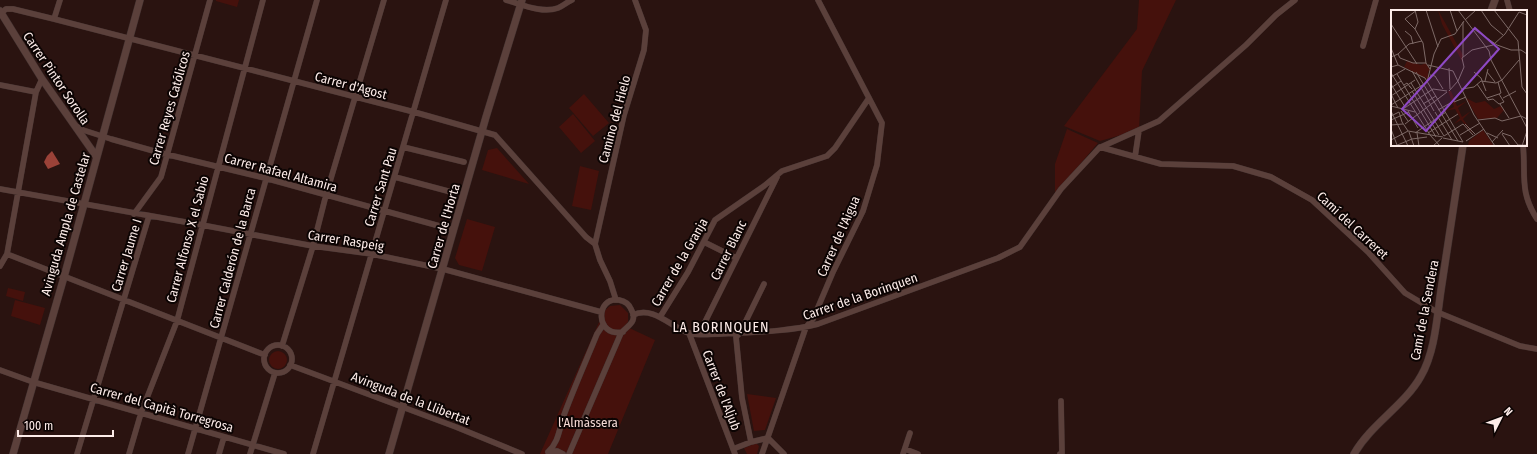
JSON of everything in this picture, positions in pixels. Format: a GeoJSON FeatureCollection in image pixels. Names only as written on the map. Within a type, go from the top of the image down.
{"type":"FeatureCollection","features":[{"type":"Feature","properties":{"kind":"street"},"geometry":{"type":"LineString","coordinates":[[54,19],[60,0]]}},
{"type":"Feature","properties":{"kind":"street","name":"Avinguda Ampla de Castelar"},"geometry":{"type":"LineString","coordinates":[[13,454],[64,277],[140,0]]}},
{"type":"Feature","properties":{"kind":"street","name":"Carrer Reyes Católicos"},"geometry":{"type":"LineString","coordinates":[[134,214],[161,177],[210,0]]}},
{"type":"Feature","properties":{"kind":"street","name":"Carrer Alfonso X el Sabio"},"geometry":{"type":"LineString","coordinates":[[129,454],[141,413],[177,321],[263,0]]}},
{"type":"Feature","properties":{"kind":"street","name":"Carrer Calderón de la Barca"},"geometry":{"type":"LineString","coordinates":[[188,454],[265,178],[317,0]]}},
{"type":"Feature","properties":{"kind":"street"},"geometry":{"type":"LineString","coordinates":[[282,346],[313,246],[326,195],[384,0]]}},
{"type":"Feature","properties":{"kind":"street","name":"Carrer Sant Pau"},"geometry":{"type":"LineString","coordinates":[[313,454],[446,0]]}},
{"type":"Feature","properties":{"kind":"street"},"geometry":{"type":"LineString","coordinates":[[506,0],[522,2],[531,7],[543,9],[557,8],[572,0]]}},
{"type":"Feature","properties":{"kind":"street","name":"Camino del Hielo"},"geometry":{"type":"LineString","coordinates":[[595,244],[624,115],[644,50],[646,30],[635,0]]}},
{"type":"Feature","properties":{"kind":"street","name":"Carrer de l'Aigua"},"geometry":{"type":"LineString","coordinates":[[762,454],[806,327],[813,319],[833,272],[863,212],[877,165],[882,123],[818,0]]}},
{"type":"Feature","properties":{"kind":"street"},"geometry":{"type":"LineString","coordinates":[[1100,147],[1159,121],[1246,45],[1276,15],[1295,0]]}},
{"type":"Feature","properties":{"kind":"street"},"geometry":{"type":"LineString","coordinates":[[1362,46],[1376,0]]}},
{"type":"Feature","properties":{"kind":"street"},"geometry":{"type":"LineString","coordinates":[[1491,10],[1495,0]]}},
{"type":"Feature","properties":{"kind":"street"},"geometry":{"type":"LineString","coordinates":[[1507,0],[1510,10]]}},
{"type":"Feature","properties":{"kind":"street","name":"Carrer de l'Horta"},"geometry":{"type":"LineString","coordinates":[[389,454],[522,2]]}},
{"type":"Feature","properties":{"kind":"street","name":"Carrer d'Agost"},"geometry":{"type":"LineString","coordinates":[[0,12],[6,9],[13,9],[54,19],[355,98],[414,112],[495,135],[586,237],[595,244],[616,300]]}},
{"type":"Feature","properties":{"kind":"street","name":"Carrer Pintor Sorolla"},"geometry":{"type":"LineString","coordinates":[[0,12],[42,79],[96,156]]}},
{"type":"Feature","properties":{"kind":"street"},"geometry":{"type":"LineString","coordinates":[[0,266],[7,254],[36,92],[42,79]]}},
{"type":"Feature","properties":{"kind":"street"},"geometry":{"type":"LineString","coordinates":[[0,85],[36,92]]}},
{"type":"Feature","properties":{"kind":"street","name":"Carrer de la Granja"},"geometry":{"type":"LineString","coordinates":[[660,317],[688,272],[715,220],[782,171],[827,156],[835,148],[869,98]]}},
{"type":"Feature","properties":{"kind":"street","name":"Carrer Rafael Altamira"},"geometry":{"type":"LineString","coordinates":[[74,125],[83,130],[168,154],[265,178],[454,230]]}},
{"type":"Feature","properties":{"kind":"street"},"geometry":{"type":"LineString","coordinates":[[1135,157],[1139,130]]}},
{"type":"Feature","properties":{"kind":"street","name":"Camí de la Sendera"},"geometry":{"type":"LineString","coordinates":[[1354,454],[1364,439],[1411,390],[1421,377],[1429,354],[1437,312],[1463,146]]}},
{"type":"Feature","properties":{"kind":"street"},"geometry":{"type":"LineString","coordinates":[[1523,146],[1524,187],[1526,198],[1537,219]]}},
{"type":"Feature","properties":{"kind":"street"},"geometry":{"type":"LineString","coordinates":[[404,147],[464,162]]}},
{"type":"Feature","properties":{"kind":"street","name":"Carrer de la Borinquen"},"geometry":{"type":"LineString","coordinates":[[633,315],[638,313],[647,313],[660,317],[689,333],[699,334],[740,333],[806,327],[818,324],[998,258],[1020,247],[1061,189],[1100,147]]}},
{"type":"Feature","properties":{"kind":"street","name":"Camí del Carreret"},"geometry":{"type":"LineString","coordinates":[[1100,147],[1161,164],[1233,166],[1271,177],[1312,200],[1368,252],[1405,293],[1437,312],[1520,346],[1537,349]]}},
{"type":"Feature","properties":{"kind":"street","name":"Carrer Blanc"},"geometry":{"type":"LineString","coordinates":[[699,334],[777,176]]}},
{"type":"Feature","properties":{"kind":"street"},"geometry":{"type":"LineString","coordinates":[[395,177],[455,193]]}},
{"type":"Feature","properties":{"kind":"street","name":"Carrer Raspeig"},"geometry":{"type":"LineString","coordinates":[[0,189],[313,246],[372,254],[443,269],[601,312]]}},
{"type":"Feature","properties":{"kind":"street","name":"Carrer Jaume I"},"geometry":{"type":"LineString","coordinates":[[78,454],[149,216]]}},
{"type":"Feature","properties":{"kind":"street"},"geometry":{"type":"LineString","coordinates":[[704,242],[736,258]]}},
{"type":"Feature","properties":{"kind":"street"},"geometry":{"type":"LineString","coordinates":[[7,254],[265,355]]}},
{"type":"Feature","properties":{"kind":"street"},"geometry":{"type":"LineString","coordinates":[[751,442],[742,398],[736,337],[740,333],[764,284]]}},
{"type":"Feature","properties":{"kind":"street"},"geometry":{"type":"LineString","coordinates":[[569,454],[618,340],[632,322],[633,315],[628,305],[625,302],[616,300],[608,303],[601,312],[601,317],[603,325],[608,330],[623,332]]}},
{"type":"Feature","properties":{"kind":"street"},"geometry":{"type":"LineString","coordinates":[[547,453],[554,447],[564,417],[597,334],[603,325]]}},
{"type":"Feature","properties":{"kind":"street","name":"Carrer de l'Aljub"},"geometry":{"type":"LineString","coordinates":[[689,333],[734,451]]}},
{"type":"Feature","properties":{"kind":"street"},"geometry":{"type":"LineString","coordinates":[[282,346],[291,356],[290,365],[284,371],[275,373],[266,366],[264,361],[265,355],[270,348],[282,346]]}},
{"type":"Feature","properties":{"kind":"street","name":"Avinguda de la Llibertat"},"geometry":{"type":"LineString","coordinates":[[290,365],[334,380],[522,454]]}},
{"type":"Feature","properties":{"kind":"street","name":"Carrer del Capità Torregrosa"},"geometry":{"type":"LineString","coordinates":[[0,370],[33,382],[94,398],[284,454]]}},
{"type":"Feature","properties":{"kind":"street"},"geometry":{"type":"LineString","coordinates":[[250,454],[275,373]]}},
{"type":"Feature","properties":{"kind":"street"},"geometry":{"type":"LineString","coordinates":[[1060,454],[1062,453],[1061,401]]}},
{"type":"Feature","properties":{"kind":"street"},"geometry":{"type":"LineString","coordinates":[[910,433],[904,451],[918,454]]}},
{"type":"Feature","properties":{"kind":"street"},"geometry":{"type":"LineString","coordinates":[[219,454],[224,437]]}},
{"type":"Feature","properties":{"kind":"street"},"geometry":{"type":"LineString","coordinates":[[734,451],[751,442],[768,438],[784,454]]}},
{"type":"Feature","properties":{"kind":"street"},"geometry":{"type":"LineString","coordinates":[[547,453],[557,451],[563,454]]}},
{"type":"Feature","properties":{"kind":"green space"},"geometry":{"type":"Polygon","coordinates":[[[216,0],[239,0],[237,7],[216,0]]]}},
{"type":"Feature","properties":{"kind":"green space"},"geometry":{"type":"Polygon","coordinates":[[[1139,0],[1176,0],[1142,71],[1139,130],[1100,141],[1064,126],[1137,29],[1139,0]]]}},
{"type":"Feature","properties":{"kind":"green space"},"geometry":{"type":"Polygon","coordinates":[[[584,94],[609,123],[593,136],[569,108],[584,94]]]}},
{"type":"Feature","properties":{"kind":"green space"},"geometry":{"type":"Polygon","coordinates":[[[573,114],[595,141],[581,153],[559,127],[573,114]]]}},
{"type":"Feature","properties":{"kind":"green space"},"geometry":{"type":"Polygon","coordinates":[[[1067,129],[1098,143],[1055,194],[1055,164],[1067,129]]]}},
{"type":"Feature","properties":{"kind":"green space"},"geometry":{"type":"Polygon","coordinates":[[[497,148],[529,184],[482,170],[488,150],[497,148]]]}},
{"type":"Feature","properties":{"kind":"green space"},"geometry":{"type":"Polygon","coordinates":[[[580,166],[599,171],[591,210],[572,206],[580,166]]]}},
{"type":"Feature","properties":{"kind":"green space"},"geometry":{"type":"Polygon","coordinates":[[[467,219],[495,227],[482,271],[459,265],[455,258],[467,219]]]}},
{"type":"Feature","properties":{"kind":"green space"},"geometry":{"type":"Polygon","coordinates":[[[8,288],[25,292],[23,301],[6,296],[8,288]]]}},
{"type":"Feature","properties":{"kind":"green space"},"geometry":{"type":"Polygon","coordinates":[[[15,300],[45,308],[40,325],[11,316],[15,300]]]}},
{"type":"Feature","properties":{"kind":"green space","name":"l'Almàssera"},"geometry":{"type":"Polygon","coordinates":[[[620,305],[628,313],[628,322],[625,326],[655,340],[608,454],[540,454],[604,311],[610,306],[620,305]]]}},
{"type":"Feature","properties":{"kind":"green space"},"geometry":{"type":"Polygon","coordinates":[[[274,351],[282,351],[287,356],[285,367],[282,369],[274,369],[269,364],[269,356],[274,351]]]}},
{"type":"Feature","properties":{"kind":"green space"},"geometry":{"type":"Polygon","coordinates":[[[747,394],[776,398],[765,430],[754,431],[747,394]]]}},
{"type":"Feature","properties":{"kind":"green space"},"geometry":{"type":"Polygon","coordinates":[[[756,443],[759,446],[757,454],[747,454],[744,448],[756,443]]]}},
{"type":"Feature","properties":{"kind":"shaded area"},"geometry":{"type":"Polygon","coordinates":[[[52,151],[60,164],[48,169],[44,162],[52,151]]]}},
{"type":"Feature","properties":{"kind":"district","name":"LA BORINQUEN"},"geometry":{"type":"Point","coordinates":[721,327]}}]}
